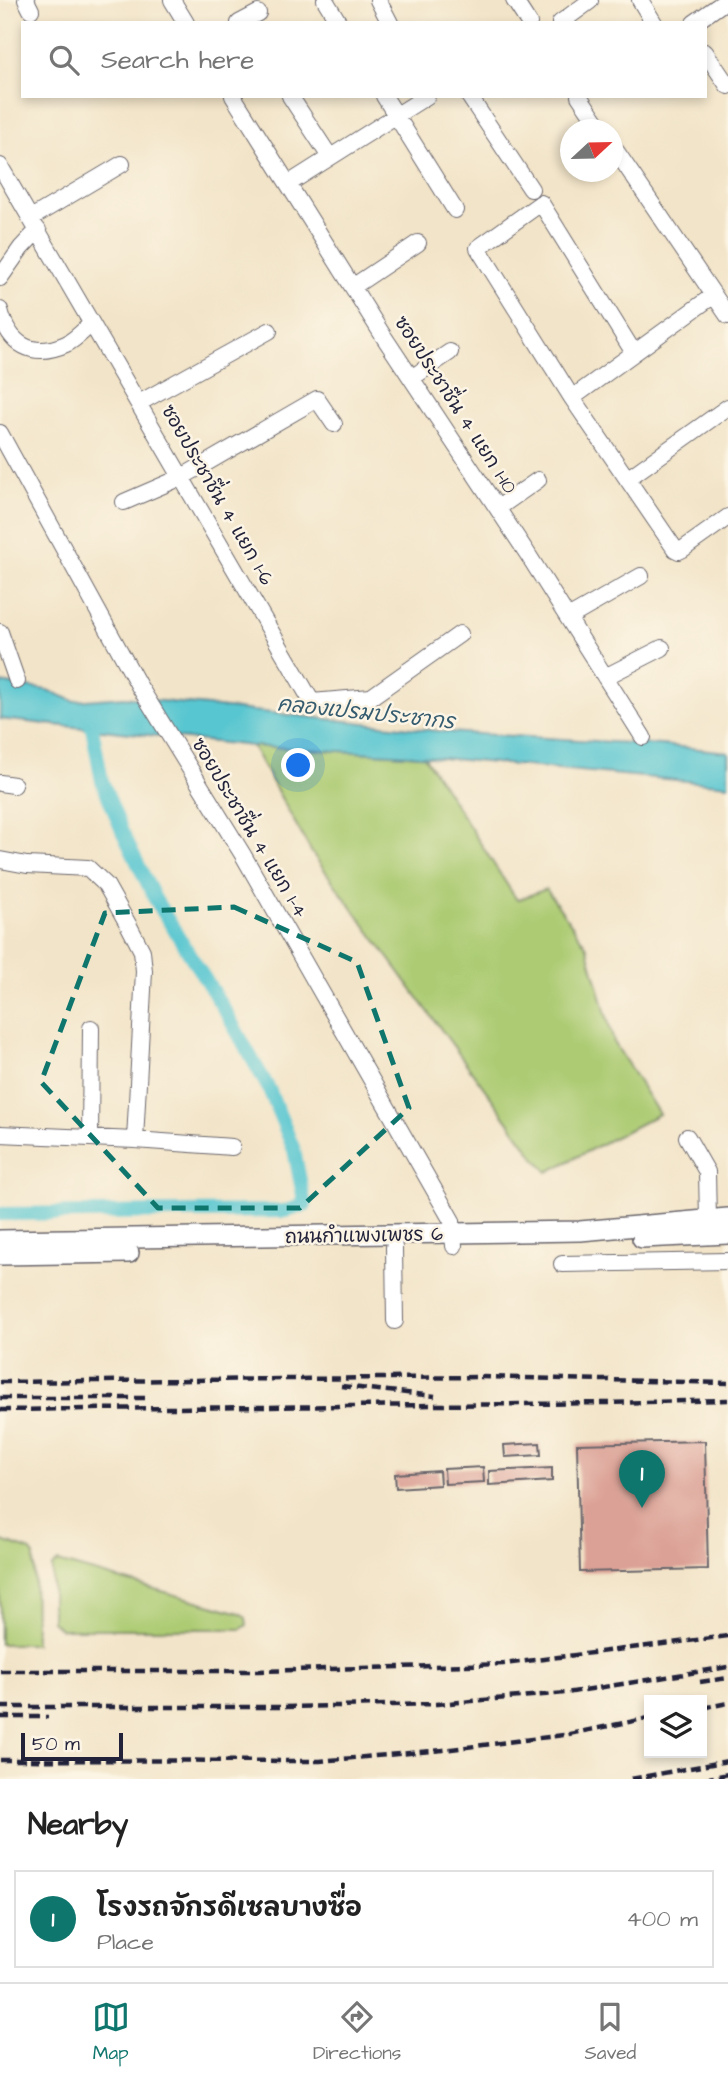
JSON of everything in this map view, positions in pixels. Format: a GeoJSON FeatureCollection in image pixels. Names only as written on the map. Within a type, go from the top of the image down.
{"type":"FeatureCollection","features":[{"type":"Feature","properties":{"kind":"street"},"geometry":{"type":"LineString","coordinates":[[172,0],[185,21]]}},
{"type":"Feature","properties":{"kind":"street"},"geometry":{"type":"LineString","coordinates":[[325,0],[338,21]]}},
{"type":"Feature","properties":{"kind":"street"},"geometry":{"type":"LineString","coordinates":[[378,0],[389,21]]}},
{"type":"Feature","properties":{"kind":"street"},"geometry":{"type":"LineString","coordinates":[[513,0],[528,21]]}},
{"type":"Feature","properties":{"kind":"street"},"geometry":{"type":"LineString","coordinates":[[640,0],[653,21]]}},
{"type":"Feature","properties":{"kind":"street"},"geometry":{"type":"LineString","coordinates":[[701,21],[727,0]]}},
{"type":"Feature","properties":{"kind":"street"},"geometry":{"type":"LineString","coordinates":[[563,21],[590,1]]}},
{"type":"Feature","properties":{"kind":"street"},"geometry":{"type":"LineString","coordinates":[[243,21],[258,13]]}},
{"type":"Feature","properties":{"kind":"street"},"geometry":{"type":"LineString","coordinates":[[707,55],[728,86]]}},
{"type":"Feature","properties":{"kind":"street","name":"ซอยประชาชื่น 4 แยก 1-10"},"geometry":{"type":"LineString","coordinates":[[234,98],[382,334],[498,508],[643,737]]}},
{"type":"Feature","properties":{"kind":"street"},"geometry":{"type":"LineString","coordinates":[[291,98],[330,157]]}},
{"type":"Feature","properties":{"kind":"street"},"geometry":{"type":"LineString","coordinates":[[385,98],[455,210]]}},
{"type":"Feature","properties":{"kind":"street"},"geometry":{"type":"LineString","coordinates":[[288,184],[424,98]]}},
{"type":"Feature","properties":{"kind":"street"},"geometry":{"type":"LineString","coordinates":[[470,98],[536,196],[634,353]]}},
{"type":"Feature","properties":{"kind":"street"},"geometry":{"type":"LineString","coordinates":[[580,98],[595,119]]}},
{"type":"Feature","properties":{"kind":"street"},"geometry":{"type":"LineString","coordinates":[[623,161],[728,316]]}},
{"type":"Feature","properties":{"kind":"street"},"geometry":{"type":"LineString","coordinates":[[0,278],[35,224],[122,164]]}},
{"type":"Feature","properties":{"kind":"street","name":"ซอยประชาชื่น 4 แยก 1-6"},"geometry":{"type":"LineString","coordinates":[[0,166],[313,702],[371,697],[460,634]]}},
{"type":"Feature","properties":{"kind":"street"},"geometry":{"type":"LineString","coordinates":[[536,196],[478,248],[572,398],[679,551],[728,517]]}},
{"type":"Feature","properties":{"kind":"street"},"geometry":{"type":"LineString","coordinates":[[354,286],[418,243]]}},
{"type":"Feature","properties":{"kind":"street"},"geometry":{"type":"LineString","coordinates":[[572,398],[714,295]]}},
{"type":"Feature","properties":{"kind":"street"},"geometry":{"type":"LineString","coordinates":[[0,310],[14,340],[25,349],[43,350],[68,344],[91,324]]}},
{"type":"Feature","properties":{"kind":"street"},"geometry":{"type":"LineString","coordinates":[[139,403],[269,331]]}},
{"type":"Feature","properties":{"kind":"street"},"geometry":{"type":"LineString","coordinates":[[413,377],[450,352]]}},
{"type":"Feature","properties":{"kind":"street"},"geometry":{"type":"LineString","coordinates":[[124,502],[183,477],[317,399],[334,424]]}},
{"type":"Feature","properties":{"kind":"street"},"geometry":{"type":"LineString","coordinates":[[627,479],[728,407]]}},
{"type":"Feature","properties":{"kind":"street","name":"ซอยประชาชื่น 4 แยก 1-4"},"geometry":{"type":"LineString","coordinates":[[0,433],[139,686],[243,855],[452,1221],[454,1240]]}},
{"type":"Feature","properties":{"kind":"street"},"geometry":{"type":"LineString","coordinates":[[498,508],[538,480]]}},
{"type":"Feature","properties":{"kind":"street"},"geometry":{"type":"LineString","coordinates":[[568,618],[641,576]]}},
{"type":"Feature","properties":{"kind":"street"},"geometry":{"type":"LineString","coordinates":[[0,632],[17,681]]}},
{"type":"Feature","properties":{"kind":"street"},"geometry":{"type":"LineString","coordinates":[[605,677],[662,648]]}},
{"type":"Feature","properties":{"kind":"street"},"geometry":{"type":"LineString","coordinates":[[0,860],[88,868],[106,885],[142,951],[145,971],[135,1140]]}},
{"type":"Feature","properties":{"kind":"street"},"geometry":{"type":"LineString","coordinates":[[90,1138],[91,1028]]}},
{"type":"Feature","properties":{"kind":"street"},"geometry":{"type":"LineString","coordinates":[[0,1135],[232,1147]]}},
{"type":"Feature","properties":{"kind":"street"},"geometry":{"type":"LineString","coordinates":[[687,1137],[707,1172],[715,1230],[709,1261]]}},
{"type":"Feature","properties":{"kind":"street","name":"ถนนกำแพงเพชร 6"},"geometry":{"type":"LineString","coordinates":[[0,1255],[394,1247],[580,1231],[715,1230],[728,1218]]}},
{"type":"Feature","properties":{"kind":"street","name":"ถนนกำแพงเพชร 6"},"geometry":{"type":"LineString","coordinates":[[0,1240],[454,1240]]}},
{"type":"Feature","properties":{"kind":"street"},"geometry":{"type":"LineString","coordinates":[[394,1247],[395,1321]]}},
{"type":"Feature","properties":{"kind":"street"},"geometry":{"type":"LineString","coordinates":[[562,1264],[728,1261]]}},
{"type":"Feature","properties":{"kind":"highlighted area"},"geometry":{"type":"Polygon","coordinates":[[[234,907],[357,962],[409,1108],[300,1208],[158,1208],[41,1082],[105,913],[234,907]]]}},
{"type":"Feature","properties":{"kind":"green space"},"geometry":{"type":"Polygon","coordinates":[[[252,746],[424,756],[517,900],[546,889],[587,947],[614,1042],[659,1114],[548,1172],[312,853],[252,746]]]}},
{"type":"Feature","properties":{"kind":"green space"},"geometry":{"type":"Polygon","coordinates":[[[0,1540],[31,1551],[34,1556],[35,1644],[0,1644],[0,1540]]]}},
{"type":"Feature","properties":{"kind":"green space"},"geometry":{"type":"Polygon","coordinates":[[[58,1562],[240,1613],[246,1618],[247,1625],[241,1629],[61,1629],[52,1621],[52,1567],[58,1562]]]}},
{"type":"Feature","properties":{"kind":"water"},"geometry":{"type":"Polygon","coordinates":[[[0,683],[47,690],[74,701],[124,697],[448,732],[661,745],[728,752],[728,785],[409,755],[252,746],[0,719],[0,683]]]}},
{"type":"Feature","properties":{"kind":"building"},"geometry":{"type":"Polygon","coordinates":[[[705,1441],[708,1569],[580,1572],[577,1444],[705,1441]]]}},
{"type":"Feature","properties":{"kind":"building"},"geometry":{"type":"Polygon","coordinates":[[[540,1443],[541,1455],[505,1457],[504,1445],[540,1443]]]}},
{"type":"Feature","properties":{"kind":"building"},"geometry":{"type":"Polygon","coordinates":[[[483,1467],[484,1482],[445,1484],[444,1469],[483,1467]]]}},
{"type":"Feature","properties":{"kind":"building"},"geometry":{"type":"Polygon","coordinates":[[[552,1468],[552,1481],[489,1485],[489,1471],[552,1468]]]}},
{"type":"Feature","properties":{"kind":"building"},"geometry":{"type":"Polygon","coordinates":[[[439,1471],[440,1485],[396,1488],[395,1474],[439,1471]]]}},
{"type":"Feature","properties":{"kind":"waterway"},"geometry":{"type":"LineString","coordinates":[[0,1214],[286,1211],[305,1205],[294,1150],[269,1089],[227,1014],[155,899],[122,831],[102,781],[89,712]]}},
{"type":"Feature","properties":{"kind":"railway"},"geometry":{"type":"LineString","coordinates":[[0,1382],[482,1377],[728,1383]]}},
{"type":"Feature","properties":{"kind":"railway"},"geometry":{"type":"LineString","coordinates":[[341,1386],[435,1396]]}},
{"type":"Feature","properties":{"kind":"railway"},"geometry":{"type":"LineString","coordinates":[[0,1398],[147,1398]]}},
{"type":"Feature","properties":{"kind":"railway"},"geometry":{"type":"LineString","coordinates":[[0,1410],[728,1400]]}},
{"type":"Feature","properties":{"kind":"railway"},"geometry":{"type":"LineString","coordinates":[[0,1671],[259,1671],[503,1664],[728,1636]]}},
{"type":"Feature","properties":{"kind":"railway"},"geometry":{"type":"LineString","coordinates":[[0,1707],[437,1704],[566,1693],[728,1667]]}},
{"type":"Feature","properties":{"kind":"railway"},"geometry":{"type":"LineString","coordinates":[[700,1682],[728,1678]]}},
{"type":"Feature","properties":{"kind":"railway"},"geometry":{"type":"LineString","coordinates":[[707,1707],[728,1703]]}},
{"type":"Feature","properties":{"kind":"railway"},"geometry":{"type":"LineString","coordinates":[[0,1717],[48,1717]]}},
{"type":"Feature","properties":{"kind":"railway"},"geometry":{"type":"LineString","coordinates":[[0,1760],[320,1761],[564,1735],[644,1719]]}},
{"type":"Feature","properties":{"kind":"railway"},"geometry":{"type":"LineString","coordinates":[[631,1779],[728,1761]]}},
{"type":"Feature","properties":{"kind":"railway"},"geometry":{"type":"LineString","coordinates":[[704,1779],[728,1774]]}},
{"type":"Feature","properties":{"kind":"place","name":"โรงรถจักรดีเซลบางซื่อ"},"geometry":{"type":"Point","coordinates":[642,1508]}},
{"type":"Feature","properties":{"kind":"water label","name":"คลองเปรมประชากร"},"geometry":{"type":"Point","coordinates":[366,713]}}]}
